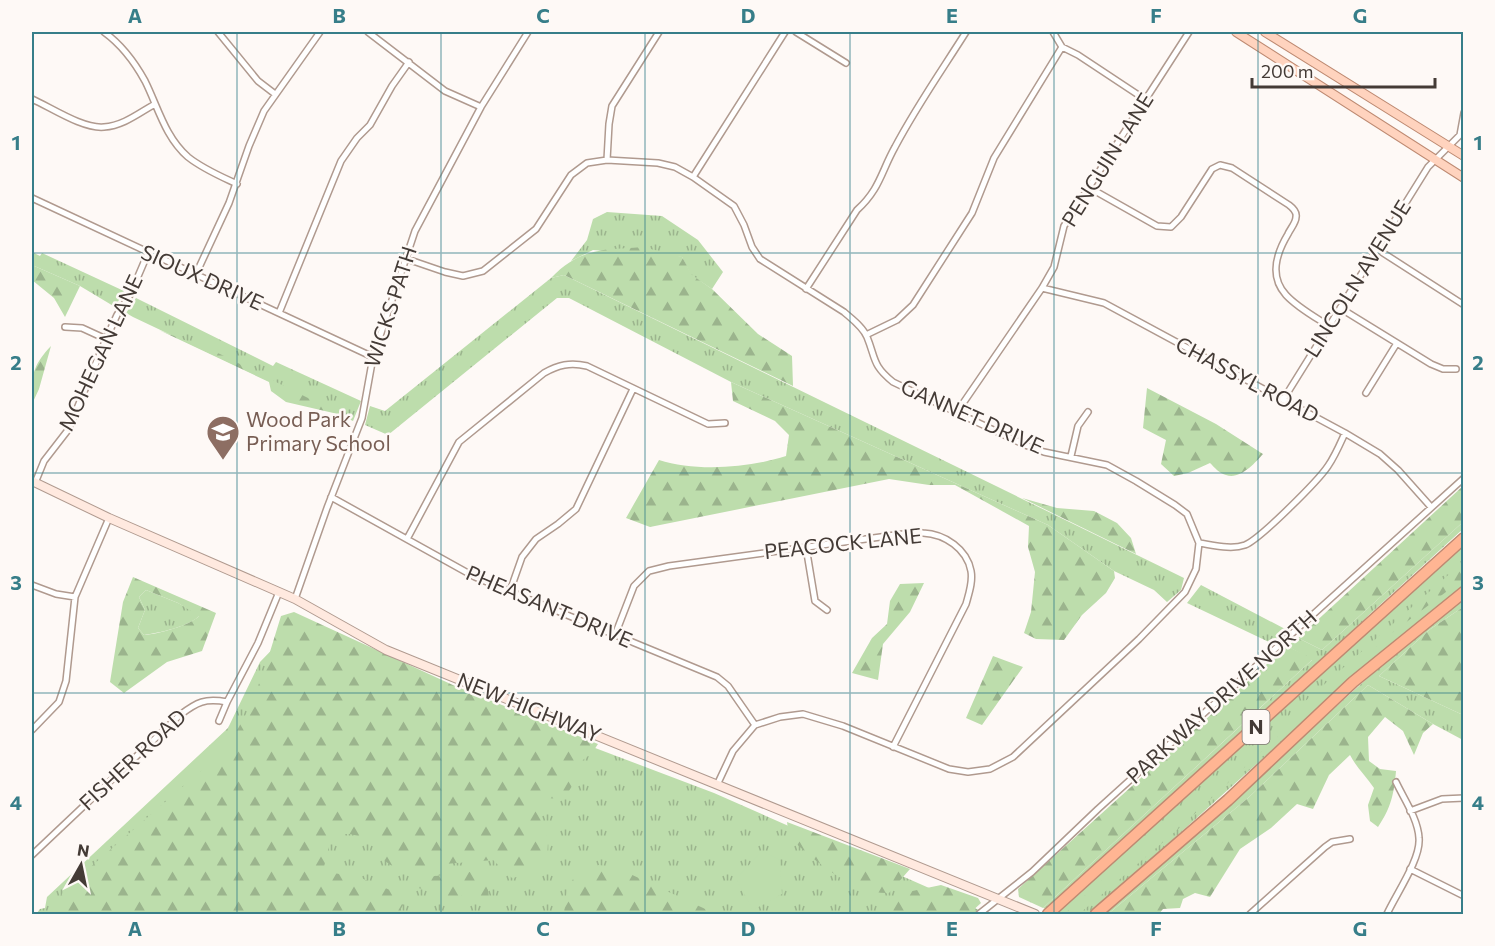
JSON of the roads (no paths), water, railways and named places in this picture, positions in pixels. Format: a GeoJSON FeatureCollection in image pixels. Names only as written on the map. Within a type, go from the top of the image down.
{"type":"FeatureCollection","features":[{"type":"Feature","properties":{"kind":"highway","name":"N"},"geometry":{"type":"LineString","coordinates":[[1048,915],[1464,538]]}},
{"type":"Feature","properties":{"kind":"highway","name":"N"},"geometry":{"type":"LineString","coordinates":[[1096,915],[1228,800],[1353,682],[1464,592]]}},
{"type":"Feature","properties":{"kind":"main road"},"geometry":{"type":"LineString","coordinates":[[1236,32],[1464,178]]}},
{"type":"Feature","properties":{"kind":"main road"},"geometry":{"type":"LineString","coordinates":[[1265,32],[1464,156]]}},
{"type":"Feature","properties":{"kind":"street"},"geometry":{"type":"LineString","coordinates":[[104,32],[118,42],[132,59],[174,141],[187,156],[204,169],[237,184]]}},
{"type":"Feature","properties":{"kind":"street"},"geometry":{"type":"LineString","coordinates":[[219,32],[258,81],[275,94]]}},
{"type":"Feature","properties":{"kind":"street"},"geometry":{"type":"LineString","coordinates":[[195,274],[237,184],[255,128],[275,94],[320,32]]}},
{"type":"Feature","properties":{"kind":"street"},"geometry":{"type":"LineString","coordinates":[[368,32],[445,91],[481,107]]}},
{"type":"Feature","properties":{"kind":"street","name":"WICKS PATH"},"geometry":{"type":"LineString","coordinates":[[296,599],[331,497],[362,418],[373,357],[415,231],[481,107],[528,32]]}},
{"type":"Feature","properties":{"kind":"street"},"geometry":{"type":"LineString","coordinates":[[607,160],[612,106],[659,32]]}},
{"type":"Feature","properties":{"kind":"street"},"geometry":{"type":"LineString","coordinates":[[693,177],[785,32]]}},
{"type":"Feature","properties":{"kind":"street"},"geometry":{"type":"LineString","coordinates":[[796,32],[846,63]]}},
{"type":"Feature","properties":{"kind":"street"},"geometry":{"type":"LineString","coordinates":[[806,289],[857,210],[867,201],[879,184],[894,148],[966,32]]}},
{"type":"Feature","properties":{"kind":"street"},"geometry":{"type":"LineString","coordinates":[[1053,32],[1062,47],[1146,100]]}},
{"type":"Feature","properties":{"kind":"street","name":"PENGUIN LANE"},"geometry":{"type":"LineString","coordinates":[[957,412],[1042,288],[1054,267],[1064,226],[1189,32]]}},
{"type":"Feature","properties":{"kind":"street"},"geometry":{"type":"LineString","coordinates":[[866,335],[897,320],[913,305],[967,223],[994,158],[1062,47]]}},
{"type":"Feature","properties":{"kind":"street"},"geometry":{"type":"LineString","coordinates":[[279,313],[341,161],[357,138],[370,125],[392,86],[409,62]]}},
{"type":"Feature","properties":{"kind":"street"},"geometry":{"type":"LineString","coordinates":[[32,99],[92,127],[106,127],[125,121],[155,104]]}},
{"type":"Feature","properties":{"kind":"street","name":"LINCOLN AVENUE"},"geometry":{"type":"LineString","coordinates":[[1283,400],[1428,167],[1460,135],[1464,113]]}},
{"type":"Feature","properties":{"kind":"street","name":"GANNET DRIVE"},"geometry":{"type":"LineString","coordinates":[[407,259],[463,276],[483,271],[536,229],[570,175],[587,163],[607,160],[658,163],[675,167],[734,206],[752,247],[760,259],[844,312],[866,335],[873,360],[880,372],[893,382],[1025,445],[1044,452],[1107,465],[1175,505],[1186,514],[1199,543]]}},
{"type":"Feature","properties":{"kind":"street"},"geometry":{"type":"LineString","coordinates":[[1088,187],[1157,226],[1171,227],[1181,217],[1212,169],[1220,165],[1232,168],[1289,205],[1295,212],[1296,220],[1280,248],[1275,264],[1278,282],[1287,296],[1298,306],[1329,326]]}},
{"type":"Feature","properties":{"kind":"street","name":"SIOUX DRIVE"},"geometry":{"type":"LineString","coordinates":[[32,198],[373,357]]}},
{"type":"Feature","properties":{"kind":"street"},"geometry":{"type":"LineString","coordinates":[[1377,249],[1464,305]]}},
{"type":"Feature","properties":{"kind":"street","name":"MOHEGAN LANE"},"geometry":{"type":"LineString","coordinates":[[33,482],[44,461],[68,430],[106,339],[117,315],[130,295],[148,253]]}},
{"type":"Feature","properties":{"kind":"street","name":"CHASSYL ROAD"},"geometry":{"type":"LineString","coordinates":[[1042,288],[1104,303],[1345,433],[1380,454],[1398,470],[1431,507]]}},
{"type":"Feature","properties":{"kind":"street"},"geometry":{"type":"LineString","coordinates":[[1340,308],[1431,364],[1443,369],[1456,369]]}},
{"type":"Feature","properties":{"kind":"street"},"geometry":{"type":"LineString","coordinates":[[65,327],[82,328],[106,339]]}},
{"type":"Feature","properties":{"kind":"street"},"geometry":{"type":"LineString","coordinates":[[1366,393],[1397,343]]}},
{"type":"Feature","properties":{"kind":"street"},"geometry":{"type":"LineString","coordinates":[[407,539],[459,442],[544,373],[557,366],[575,363],[587,366],[708,424],[725,423]]}},
{"type":"Feature","properties":{"kind":"street"},"geometry":{"type":"LineString","coordinates":[[510,591],[522,556],[536,539],[576,509],[633,389]]}},
{"type":"Feature","properties":{"kind":"street"},"geometry":{"type":"LineString","coordinates":[[1071,456],[1078,426],[1088,412]]}},
{"type":"Feature","properties":{"kind":"street"},"geometry":{"type":"LineString","coordinates":[[717,785],[733,751],[755,725],[780,717],[803,714],[833,723],[949,769],[968,772],[990,769],[1013,757],[1139,639],[1185,592],[1196,569],[1199,543],[1232,547],[1245,545],[1262,533],[1318,479],[1329,465],[1345,433]]}},
{"type":"Feature","properties":{"kind":"street","name":"PARKWAY DRIVE NORTH"},"geometry":{"type":"LineString","coordinates":[[979,915],[1032,872],[1098,809],[1464,478]]}},
{"type":"Feature","properties":{"kind":"street","name":"NEW HIGHWAY"},"geometry":{"type":"LineString","coordinates":[[33,482],[109,518],[296,599],[386,650],[1035,915]]}},
{"type":"Feature","properties":{"kind":"street","name":"PHEASANT DRIVE"},"geometry":{"type":"LineString","coordinates":[[331,497],[475,577],[717,677],[728,686],[755,725]]}},
{"type":"Feature","properties":{"kind":"street"},"geometry":{"type":"LineString","coordinates":[[32,730],[59,702],[66,681],[75,597],[109,518]]}},
{"type":"Feature","properties":{"kind":"street","name":"PEACOCK LANE"},"geometry":{"type":"LineString","coordinates":[[615,635],[634,586],[649,572],[669,566],[806,547],[923,533],[937,535],[956,544],[966,557],[971,572],[971,588],[966,604],[893,747]]}},
{"type":"Feature","properties":{"kind":"street"},"geometry":{"type":"LineString","coordinates":[[806,547],[815,601],[827,610]]}},
{"type":"Feature","properties":{"kind":"street"},"geometry":{"type":"LineString","coordinates":[[32,585],[56,594],[75,597]]}},
{"type":"Feature","properties":{"kind":"street"},"geometry":{"type":"LineString","coordinates":[[219,721],[258,643],[279,592]]}},
{"type":"Feature","properties":{"kind":"street","name":"FISHER ROAD"},"geometry":{"type":"LineString","coordinates":[[32,855],[180,715],[196,703],[213,699],[227,702]]}},
{"type":"Feature","properties":{"kind":"street"},"geometry":{"type":"LineString","coordinates":[[1387,915],[1418,853],[1419,838],[1410,811],[1396,782]]}},
{"type":"Feature","properties":{"kind":"street"},"geometry":{"type":"LineString","coordinates":[[1410,811],[1442,799],[1464,798]]}},
{"type":"Feature","properties":{"kind":"street"},"geometry":{"type":"LineString","coordinates":[[1250,915],[1325,847],[1332,842],[1350,839]]}},
{"type":"Feature","properties":{"kind":"street"},"geometry":{"type":"LineString","coordinates":[[1410,869],[1464,896]]}},
{"type":"Feature","properties":{"kind":"place","name":"Wood Park Primary School"},"geometry":{"type":"Point","coordinates":[223,461]}}]}
